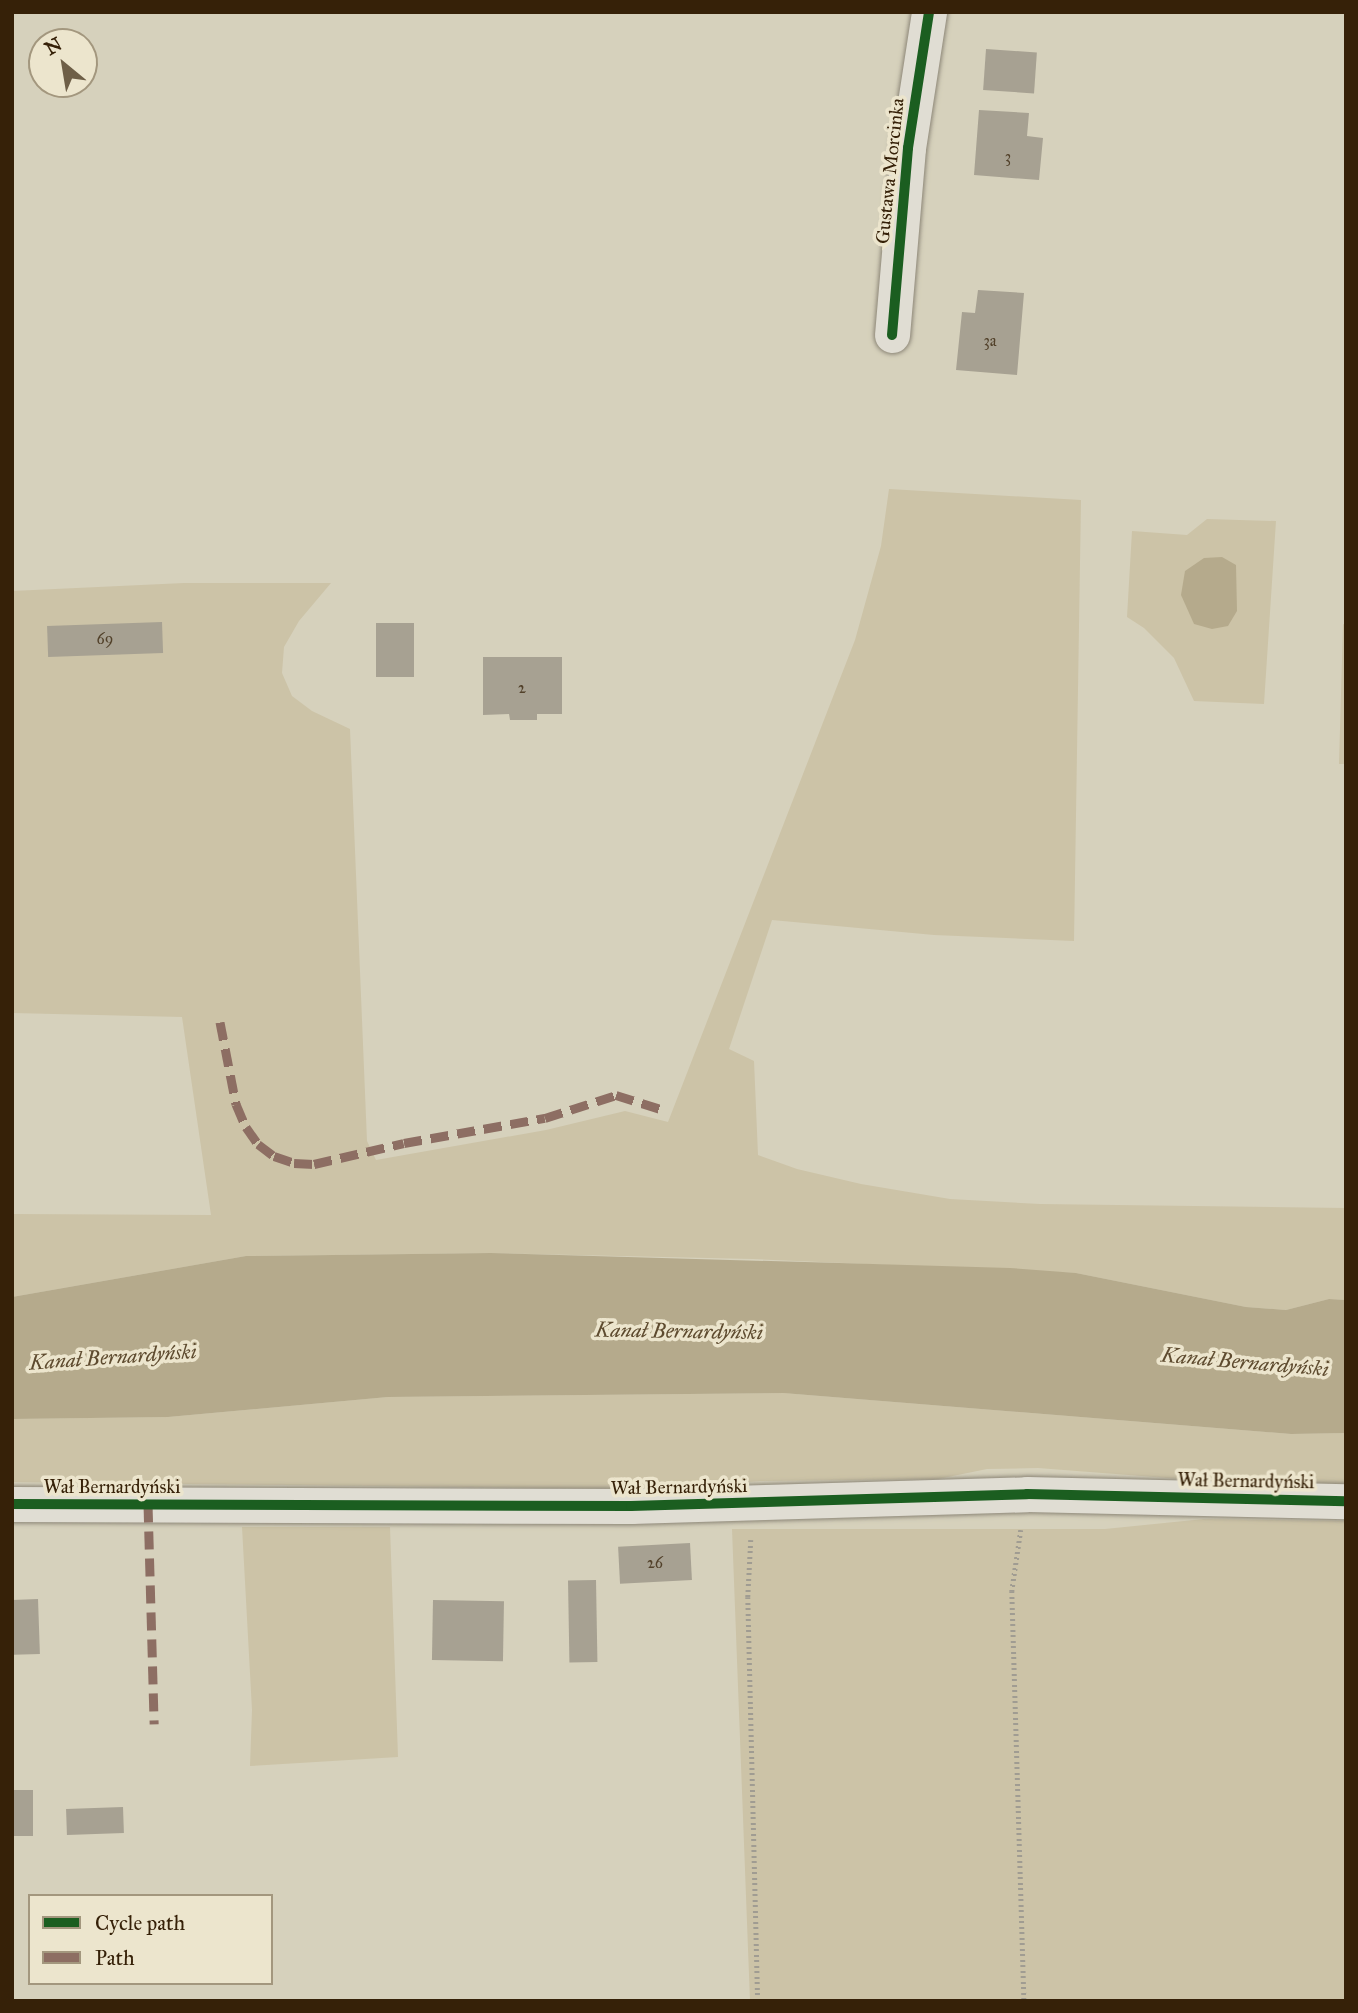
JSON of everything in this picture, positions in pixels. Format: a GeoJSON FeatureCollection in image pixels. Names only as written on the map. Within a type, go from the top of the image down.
{"type":"FeatureCollection","features":[{"type":"Feature","properties":{"kind":"street","name":"Gustawa Morcinka"},"geometry":{"type":"LineString","coordinates":[[892,335],[908,148],[929,12]]}},
{"type":"Feature","properties":{"kind":"street","name":"Wał Bernardyński"},"geometry":{"type":"LineString","coordinates":[[12,1504],[631,1506],[1027,1494],[1346,1501]]}},
{"type":"Feature","properties":{"kind":"path"},"geometry":{"type":"LineString","coordinates":[[1024,2001],[1012,1591],[1027,1494]]}},
{"type":"Feature","properties":{"kind":"path"},"geometry":{"type":"LineString","coordinates":[[754,1503],[748,1597],[758,2001]]}},
{"type":"Feature","properties":{"kind":"shaded area"},"geometry":{"type":"Polygon","coordinates":[[[889,489],[1081,500],[1074,941],[934,935],[772,920],[729,1049],[754,1061],[758,1155],[797,1169],[861,1184],[950,1199],[1040,1204],[1346,1208],[1346,1300],[1329,1299],[1286,1310],[1246,1307],[1076,1273],[753,1259],[491,1253],[246,1256],[12,1297],[12,1214],[211,1215],[182,1017],[12,1013],[12,591],[184,583],[331,583],[299,621],[284,647],[282,673],[292,696],[312,711],[350,729],[367,1141],[376,1160],[546,1130],[625,1111],[668,1122],[855,640],[881,546],[889,489]]]}},
{"type":"Feature","properties":{"kind":"shaded area"},"geometry":{"type":"Polygon","coordinates":[[[1207,519],[1276,521],[1264,704],[1194,701],[1174,658],[1144,628],[1127,617],[1132,531],[1187,535],[1207,519]]]}},
{"type":"Feature","properties":{"kind":"shaded area"},"geometry":{"type":"Polygon","coordinates":[[[1343,624],[1346,625],[1346,764],[1339,764],[1343,624]]]}},
{"type":"Feature","properties":{"kind":"shaded area"},"geometry":{"type":"Polygon","coordinates":[[[783,1393],[1291,1434],[1346,1433],[1346,1485],[1258,1485],[1038,1468],[987,1469],[938,1479],[760,1481],[657,1489],[12,1482],[12,1419],[168,1417],[388,1397],[783,1393]]]}},
{"type":"Feature","properties":{"kind":"shaded area"},"geometry":{"type":"Polygon","coordinates":[[[1204,1519],[1346,1521],[1346,2001],[750,2001],[732,1529],[1105,1529],[1204,1519]]]}},
{"type":"Feature","properties":{"kind":"shaded area"},"geometry":{"type":"Polygon","coordinates":[[[242,1527],[390,1527],[398,1757],[250,1766],[252,1710],[242,1527]]]}},
{"type":"Feature","properties":{"kind":"water"},"geometry":{"type":"Polygon","coordinates":[[[1222,557],[1236,565],[1237,611],[1228,626],[1212,629],[1194,624],[1181,595],[1185,571],[1204,558],[1222,557]]]}},
{"type":"Feature","properties":{"kind":"water","name":"Kanał Bernardyński"},"geometry":{"type":"Polygon","coordinates":[[[491,1253],[1010,1268],[1076,1273],[1246,1307],[1286,1310],[1329,1299],[1346,1300],[1346,1433],[1291,1434],[783,1393],[388,1397],[168,1417],[12,1419],[12,1297],[246,1256],[491,1253]]]}},
{"type":"Feature","properties":{"kind":"building"},"geometry":{"type":"Polygon","coordinates":[[[986,49],[1037,53],[1034,93],[983,90],[986,49]]]}},
{"type":"Feature","properties":{"kind":"building"},"geometry":{"type":"Polygon","coordinates":[[[979,110],[1029,113],[1027,136],[1043,138],[1039,180],[974,175],[979,110]]]}},
{"type":"Feature","properties":{"kind":"building"},"geometry":{"type":"Polygon","coordinates":[[[978,290],[1024,293],[1017,375],[956,370],[962,312],[975,313],[978,290]]]}},
{"type":"Feature","properties":{"kind":"building"},"geometry":{"type":"Polygon","coordinates":[[[162,622],[163,653],[48,657],[47,626],[162,622]]]}},
{"type":"Feature","properties":{"kind":"building"},"geometry":{"type":"Polygon","coordinates":[[[376,623],[414,623],[414,677],[376,677],[376,623]]]}},
{"type":"Feature","properties":{"kind":"building"},"geometry":{"type":"Polygon","coordinates":[[[483,657],[562,657],[562,714],[537,714],[537,720],[510,720],[509,714],[483,715],[483,657]]]}},
{"type":"Feature","properties":{"kind":"building"},"geometry":{"type":"Polygon","coordinates":[[[690,1543],[692,1580],[620,1584],[618,1547],[690,1543]]]}},
{"type":"Feature","properties":{"kind":"building"},"geometry":{"type":"Polygon","coordinates":[[[568,1580],[596,1580],[597,1662],[569,1662],[568,1580]]]}},
{"type":"Feature","properties":{"kind":"building"},"geometry":{"type":"Polygon","coordinates":[[[38,1599],[40,1654],[14,1655],[12,1600],[38,1599]]]}},
{"type":"Feature","properties":{"kind":"building"},"geometry":{"type":"Polygon","coordinates":[[[433,1600],[504,1601],[503,1661],[432,1660],[433,1600]]]}},
{"type":"Feature","properties":{"kind":"building"},"geometry":{"type":"Polygon","coordinates":[[[12,1790],[33,1790],[33,1836],[12,1836],[12,1790]]]}},
{"type":"Feature","properties":{"kind":"building"},"geometry":{"type":"Polygon","coordinates":[[[123,1807],[124,1833],[67,1835],[66,1809],[123,1807]]]}},
{"type":"Feature","properties":{"kind":"marked path"},"geometry":{"type":"LineString","coordinates":[[220,1022],[236,1104],[246,1127],[258,1144],[274,1156],[294,1163],[314,1164],[404,1143],[545,1118],[616,1095],[667,1111]]}},
{"type":"Feature","properties":{"kind":"marked path"},"geometry":{"type":"LineString","coordinates":[[148,1504],[154,1724]]}},
{"type":"Feature","properties":{"kind":"cycle path"},"geometry":{"type":"LineString","coordinates":[[892,335],[908,148],[929,12]]}},
{"type":"Feature","properties":{"kind":"cycle path"},"geometry":{"type":"LineString","coordinates":[[12,1504],[631,1506],[1027,1494],[1346,1501]]}}]}
